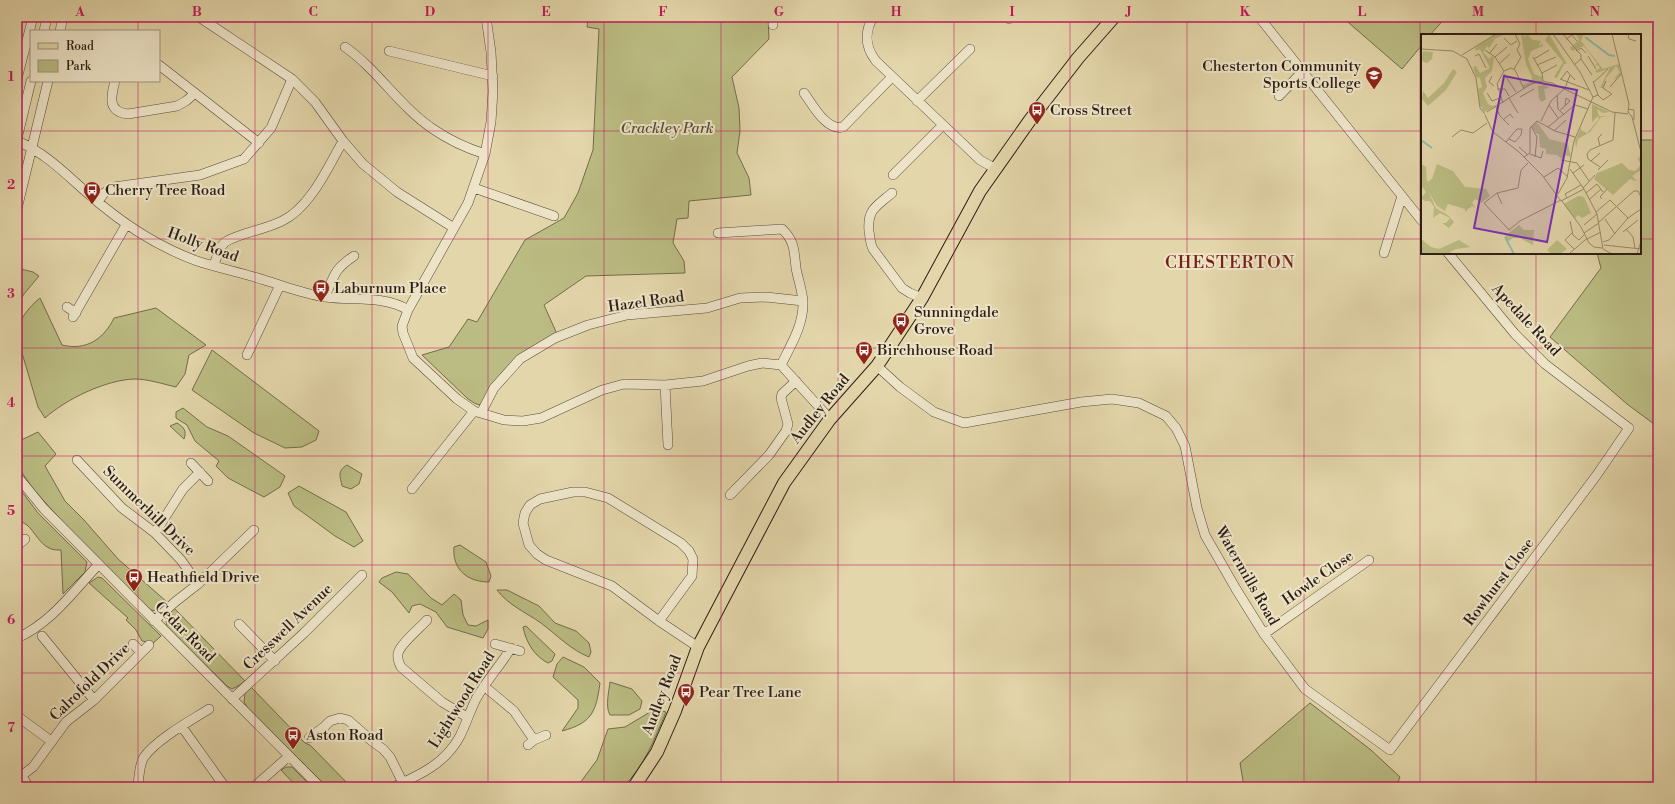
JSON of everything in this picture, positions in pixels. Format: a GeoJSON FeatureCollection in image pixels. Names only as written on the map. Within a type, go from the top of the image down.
{"type":"FeatureCollection","features":[{"type":"Feature","properties":{"kind":"main road","name":"Audley Road"},"geometry":{"type":"LineString","coordinates":[[634,787],[657,752],[675,711],[698,647],[784,482],[830,418],[877,366],[922,298],[969,210],[996,169],[1083,52],[1114,17]]}},
{"type":"Feature","properties":{"kind":"street"},"geometry":{"type":"LineString","coordinates":[[17,79],[33,17]]}},
{"type":"Feature","properties":{"kind":"street"},"geometry":{"type":"LineString","coordinates":[[44,30],[47,17]]}},
{"type":"Feature","properties":{"kind":"street"},"geometry":{"type":"LineString","coordinates":[[60,30],[63,17]]}},
{"type":"Feature","properties":{"kind":"street"},"geometry":{"type":"LineString","coordinates":[[199,17],[292,79],[316,102],[343,141],[363,164],[397,192],[454,228]]}},
{"type":"Feature","properties":{"kind":"street"},"geometry":{"type":"LineString","coordinates":[[486,17],[493,76],[491,122],[485,154],[474,188],[454,228],[408,310],[402,326],[403,333],[413,358],[457,398],[478,412],[504,420],[529,420],[541,418],[602,390],[624,384],[664,385],[703,381],[748,366],[762,364],[782,365],[830,418]]}},
{"type":"Feature","properties":{"kind":"street"},"geometry":{"type":"LineString","coordinates":[[873,17],[866,35],[869,51],[876,61],[917,102],[980,160],[996,169]]}},
{"type":"Feature","properties":{"kind":"street"},"geometry":{"type":"LineString","coordinates":[[1259,17],[1421,220]]}},
{"type":"Feature","properties":{"kind":"street"},"geometry":{"type":"LineString","coordinates":[[345,47],[370,66],[415,114],[432,129],[463,147],[485,154]]}},
{"type":"Feature","properties":{"kind":"street"},"geometry":{"type":"LineString","coordinates":[[917,102],[970,49]]}},
{"type":"Feature","properties":{"kind":"street"},"geometry":{"type":"LineString","coordinates":[[389,51],[493,76]]}},
{"type":"Feature","properties":{"kind":"street"},"geometry":{"type":"LineString","coordinates":[[160,66],[258,143]]}},
{"type":"Feature","properties":{"kind":"street"},"geometry":{"type":"LineString","coordinates":[[1279,96],[1302,72]]}},
{"type":"Feature","properties":{"kind":"street"},"geometry":{"type":"LineString","coordinates":[[804,93],[829,125],[839,128],[843,127],[892,77]]}},
{"type":"Feature","properties":{"kind":"street"},"geometry":{"type":"LineString","coordinates":[[98,202],[104,193],[114,187],[200,175],[244,159],[271,128],[292,79]]}},
{"type":"Feature","properties":{"kind":"street"},"geometry":{"type":"LineString","coordinates":[[17,140],[32,82]]}},
{"type":"Feature","properties":{"kind":"street"},"geometry":{"type":"LineString","coordinates":[[17,209],[48,82]]}},
{"type":"Feature","properties":{"kind":"street"},"geometry":{"type":"LineString","coordinates":[[115,82],[111,93],[111,101],[114,109],[120,113],[128,114],[177,106],[186,101],[195,93]]}},
{"type":"Feature","properties":{"kind":"street"},"geometry":{"type":"LineString","coordinates":[[893,175],[943,125]]}},
{"type":"Feature","properties":{"kind":"street","name":"Holly Road"},"geometry":{"type":"LineString","coordinates":[[17,140],[50,161],[126,225],[170,250],[197,261],[326,297],[384,301],[400,305],[408,310]]}},
{"type":"Feature","properties":{"kind":"street"},"geometry":{"type":"LineString","coordinates":[[214,265],[220,248],[225,242],[282,221],[297,210],[315,189],[343,141]]}},
{"type":"Feature","properties":{"kind":"street"},"geometry":{"type":"LineString","coordinates":[[474,188],[554,216]]}},
{"type":"Feature","properties":{"kind":"street"},"geometry":{"type":"LineString","coordinates":[[892,193],[869,215],[870,242],[873,249],[902,288],[922,298]]}},
{"type":"Feature","properties":{"kind":"street"},"geometry":{"type":"LineString","coordinates":[[1384,253],[1402,196]]}},
{"type":"Feature","properties":{"kind":"street"},"geometry":{"type":"LineString","coordinates":[[67,307],[74,315],[126,225]]}},
{"type":"Feature","properties":{"kind":"street"},"geometry":{"type":"LineString","coordinates":[[718,233],[782,229],[790,236],[793,243],[797,274],[803,301],[798,329],[782,365]]}},
{"type":"Feature","properties":{"kind":"street","name":"Apedale Road"},"geometry":{"type":"LineString","coordinates":[[1449,254],[1515,334],[1545,364],[1629,428]]}},
{"type":"Feature","properties":{"kind":"street"},"geometry":{"type":"LineString","coordinates":[[326,297],[334,274],[341,265],[354,256]]}},
{"type":"Feature","properties":{"kind":"street"},"geometry":{"type":"LineString","coordinates":[[247,355],[280,285]]}},
{"type":"Feature","properties":{"kind":"street","name":"Hazel Road"},"geometry":{"type":"LineString","coordinates":[[412,489],[478,412],[494,388],[520,359],[555,338],[588,325],[627,315],[707,308],[740,298],[766,297],[803,301]]}},
{"type":"Feature","properties":{"kind":"street","name":"Watermills Road"},"geometry":{"type":"LineString","coordinates":[[877,366],[900,387],[934,412],[964,423],[1081,402],[1112,399],[1139,403],[1166,416],[1176,428],[1186,446],[1197,508],[1205,535],[1264,634],[1305,688],[1390,750]]}},
{"type":"Feature","properties":{"kind":"street"},"geometry":{"type":"LineString","coordinates":[[730,495],[769,455],[786,431],[788,424],[781,398],[782,394],[796,380]]}},
{"type":"Feature","properties":{"kind":"street"},"geometry":{"type":"LineString","coordinates":[[664,385],[668,445]]}},
{"type":"Feature","properties":{"kind":"street","name":"Rowhurst Close"},"geometry":{"type":"LineString","coordinates":[[1390,750],[1596,476],[1629,428]]}},
{"type":"Feature","properties":{"kind":"street","name":"Summerhill Drive"},"geometry":{"type":"LineString","coordinates":[[77,460],[122,508],[155,533],[181,560],[198,584]]}},
{"type":"Feature","properties":{"kind":"street"},"geometry":{"type":"LineString","coordinates":[[191,463],[208,481]]}},
{"type":"Feature","properties":{"kind":"street"},"geometry":{"type":"LineString","coordinates":[[155,533],[183,490],[200,472]]}},
{"type":"Feature","properties":{"kind":"street","name":"Cedar Road"},"geometry":{"type":"LineString","coordinates":[[17,476],[44,509],[98,565],[320,787]]}},
{"type":"Feature","properties":{"kind":"street"},"geometry":{"type":"LineString","coordinates":[[659,621],[692,576],[693,559],[689,551],[681,543],[608,498],[598,494],[585,492],[560,494],[540,499],[530,505],[525,513],[523,523],[529,546],[537,554],[546,560],[612,586],[659,621],[698,647]]}},
{"type":"Feature","properties":{"kind":"street"},"geometry":{"type":"LineString","coordinates":[[154,621],[174,602],[198,584],[254,530]]}},
{"type":"Feature","properties":{"kind":"street"},"geometry":{"type":"LineString","coordinates":[[17,546],[25,539]]}},
{"type":"Feature","properties":{"kind":"street","name":"Howle Close"},"geometry":{"type":"LineString","coordinates":[[1264,634],[1369,560]]}},
{"type":"Feature","properties":{"kind":"street"},"geometry":{"type":"LineString","coordinates":[[18,635],[35,628],[52,614],[98,565]]}},
{"type":"Feature","properties":{"kind":"street","name":"Cresswell Avenue"},"geometry":{"type":"LineString","coordinates":[[232,699],[275,661],[362,574]]}},
{"type":"Feature","properties":{"kind":"street"},"geometry":{"type":"LineString","coordinates":[[427,620],[400,648],[398,660],[401,667],[442,702],[467,717]]}},
{"type":"Feature","properties":{"kind":"street"},"geometry":{"type":"LineString","coordinates":[[239,624],[275,661]]}},
{"type":"Feature","properties":{"kind":"street"},"geometry":{"type":"LineString","coordinates":[[42,636],[94,700]]}},
{"type":"Feature","properties":{"kind":"street"},"geometry":{"type":"LineString","coordinates":[[133,644],[142,652]]}},
{"type":"Feature","properties":{"kind":"street","name":"Calrofold Drive"},"geometry":{"type":"LineString","coordinates":[[19,777],[33,767],[66,722],[94,700],[149,644]]}},
{"type":"Feature","properties":{"kind":"street","name":"Lightwood Road"},"geometry":{"type":"LineString","coordinates":[[394,787],[430,769],[440,762],[449,752],[460,736],[467,717],[484,686],[515,650],[495,644]]}},
{"type":"Feature","properties":{"kind":"street"},"geometry":{"type":"LineString","coordinates":[[484,686],[514,711],[531,742],[546,735]]}},
{"type":"Feature","properties":{"kind":"street"},"geometry":{"type":"LineString","coordinates":[[138,787],[139,772],[144,758],[156,744],[209,709]]}},
{"type":"Feature","properties":{"kind":"street"},"geometry":{"type":"LineString","coordinates":[[17,716],[51,741]]}},
{"type":"Feature","properties":{"kind":"street"},"geometry":{"type":"LineString","coordinates":[[309,738],[330,721],[340,718],[348,720],[383,749],[390,757],[403,783]]}},
{"type":"Feature","properties":{"kind":"street"},"geometry":{"type":"LineString","coordinates":[[182,727],[225,787]]}},
{"type":"Feature","properties":{"kind":"street"},"geometry":{"type":"LineString","coordinates":[[318,732],[326,738]]}},
{"type":"Feature","properties":{"kind":"street"},"geometry":{"type":"LineString","coordinates":[[254,787],[289,756]]}},
{"type":"Feature","properties":{"kind":"street"},"geometry":{"type":"LineString","coordinates":[[19,777],[29,787]]}},
{"type":"Feature","properties":{"kind":"green space","name":"Crackley Park"},"geometry":{"type":"Polygon","coordinates":[[[588,17],[768,17],[769,39],[732,77],[739,108],[740,131],[737,153],[749,178],[751,195],[689,201],[688,218],[677,219],[673,243],[684,261],[685,273],[586,276],[544,305],[557,334],[537,345],[482,405],[476,404],[468,399],[422,355],[449,347],[468,319],[477,322],[525,240],[564,218],[578,193],[593,150],[599,29],[587,27],[588,17]]]}},
{"type":"Feature","properties":{"kind":"green space"},"geometry":{"type":"Polygon","coordinates":[[[1342,17],[1446,17],[1431,34],[1421,34],[1421,46],[1402,69],[1342,17]]]}},
{"type":"Feature","properties":{"kind":"green space"},"geometry":{"type":"Polygon","coordinates":[[[1641,140],[1658,140],[1658,427],[1627,404],[1550,337],[1601,268],[1597,254],[1641,254],[1641,140]]]}},
{"type":"Feature","properties":{"kind":"green space"},"geometry":{"type":"Polygon","coordinates":[[[17,268],[33,272],[39,276],[24,294],[17,306],[17,268]]]}},
{"type":"Feature","properties":{"kind":"green space"},"geometry":{"type":"Polygon","coordinates":[[[40,298],[62,345],[86,345],[93,342],[105,332],[114,318],[156,308],[206,345],[189,355],[185,374],[176,387],[139,379],[123,380],[87,392],[64,404],[45,418],[38,407],[17,336],[19,325],[24,315],[40,298]]]}},
{"type":"Feature","properties":{"kind":"green space"},"geometry":{"type":"Polygon","coordinates":[[[212,350],[319,431],[316,440],[302,447],[285,448],[254,433],[192,390],[212,350]]]}},
{"type":"Feature","properties":{"kind":"green space"},"geometry":{"type":"Polygon","coordinates":[[[183,408],[207,427],[228,436],[285,476],[280,487],[264,497],[228,478],[216,466],[219,461],[195,441],[187,425],[176,418],[176,412],[183,408]]]}},
{"type":"Feature","properties":{"kind":"green space"},"geometry":{"type":"Polygon","coordinates":[[[177,423],[184,430],[184,439],[170,426],[177,423]]]}},
{"type":"Feature","properties":{"kind":"green space"},"geometry":{"type":"Polygon","coordinates":[[[38,432],[56,454],[45,466],[65,501],[84,520],[118,559],[167,602],[157,611],[151,610],[146,606],[72,532],[33,489],[17,465],[17,442],[38,432]]]}},
{"type":"Feature","properties":{"kind":"green space"},"geometry":{"type":"Polygon","coordinates":[[[347,465],[362,474],[359,484],[351,489],[342,486],[340,474],[342,469],[347,465]]]}},
{"type":"Feature","properties":{"kind":"green space"},"geometry":{"type":"Polygon","coordinates":[[[17,485],[38,513],[87,562],[85,572],[63,594],[61,550],[52,549],[46,546],[27,525],[17,518],[17,485]]]}},
{"type":"Feature","properties":{"kind":"green space"},"geometry":{"type":"Polygon","coordinates":[[[299,486],[346,512],[363,541],[354,547],[335,536],[294,506],[288,493],[299,486]]]}},
{"type":"Feature","properties":{"kind":"green space"},"geometry":{"type":"Polygon","coordinates":[[[460,545],[486,562],[491,576],[489,582],[474,580],[462,573],[458,568],[454,555],[454,547],[460,545]]]}},
{"type":"Feature","properties":{"kind":"green space"},"geometry":{"type":"Polygon","coordinates":[[[396,572],[408,574],[431,598],[442,605],[454,594],[461,600],[463,615],[468,625],[476,626],[488,620],[488,629],[483,638],[447,627],[436,612],[420,604],[412,606],[409,613],[392,592],[379,582],[382,578],[396,572]]]}},
{"type":"Feature","properties":{"kind":"green space"},"geometry":{"type":"Polygon","coordinates":[[[98,577],[102,578],[161,636],[150,646],[147,642],[142,641],[136,630],[126,620],[128,618],[89,583],[98,577]]]}},
{"type":"Feature","properties":{"kind":"green space"},"geometry":{"type":"Polygon","coordinates":[[[497,590],[507,590],[539,606],[555,623],[576,631],[589,643],[591,652],[589,657],[570,646],[541,623],[512,604],[497,590]]]}},
{"type":"Feature","properties":{"kind":"green space"},"geometry":{"type":"Polygon","coordinates":[[[174,608],[245,681],[232,689],[227,686],[167,627],[167,616],[174,608]]]}},
{"type":"Feature","properties":{"kind":"green space"},"geometry":{"type":"Polygon","coordinates":[[[526,626],[555,654],[552,661],[548,663],[543,660],[531,648],[523,627],[526,626]]]}},
{"type":"Feature","properties":{"kind":"green space"},"geometry":{"type":"Polygon","coordinates":[[[563,657],[584,667],[600,683],[597,702],[591,715],[580,724],[562,731],[578,708],[578,700],[553,677],[557,664],[563,657]]]}},
{"type":"Feature","properties":{"kind":"green space"},"geometry":{"type":"Polygon","coordinates":[[[610,682],[632,689],[642,701],[640,709],[629,715],[610,715],[608,708],[608,694],[610,682]]]}},
{"type":"Feature","properties":{"kind":"green space"},"geometry":{"type":"Polygon","coordinates":[[[251,687],[305,743],[310,745],[351,787],[327,787],[247,707],[244,702],[245,693],[251,687]]]}},
{"type":"Feature","properties":{"kind":"green space"},"geometry":{"type":"Polygon","coordinates":[[[1310,703],[1371,750],[1400,777],[1396,787],[1244,787],[1240,763],[1310,703]]]}},
{"type":"Feature","properties":{"kind":"green space"},"geometry":{"type":"Polygon","coordinates":[[[655,709],[666,712],[643,761],[631,779],[623,787],[577,787],[597,760],[608,729],[625,727],[655,709]]]}},
{"type":"Feature","properties":{"kind":"green space"},"geometry":{"type":"Polygon","coordinates":[[[286,767],[292,767],[312,787],[297,787],[281,770],[286,767]]]}},
{"type":"Feature","properties":{"kind":"place","name":"Chesterton Community Sports College"},"geometry":{"type":"Point","coordinates":[1374,90]}},
{"type":"Feature","properties":{"kind":"place","name":"Cross Street"},"geometry":{"type":"Point","coordinates":[1037,125]}},
{"type":"Feature","properties":{"kind":"place","name":"Cherry Tree Road"},"geometry":{"type":"Point","coordinates":[92,205]}},
{"type":"Feature","properties":{"kind":"place","name":"Laburnum Place"},"geometry":{"type":"Point","coordinates":[321,303]}},
{"type":"Feature","properties":{"kind":"place","name":"Sunningdale Grove"},"geometry":{"type":"Point","coordinates":[901,336]}},
{"type":"Feature","properties":{"kind":"place","name":"Birchhouse Road"},"geometry":{"type":"Point","coordinates":[864,365]}},
{"type":"Feature","properties":{"kind":"place","name":"Heathfield Drive"},"geometry":{"type":"Point","coordinates":[134,592]}},
{"type":"Feature","properties":{"kind":"place","name":"Pear Tree Lane"},"geometry":{"type":"Point","coordinates":[686,707]}},
{"type":"Feature","properties":{"kind":"place","name":"Aston Road"},"geometry":{"type":"Point","coordinates":[293,750]}},
{"type":"Feature","properties":{"kind":"district","name":"CHESTERTON"},"geometry":{"type":"Point","coordinates":[1230,263]}}]}
